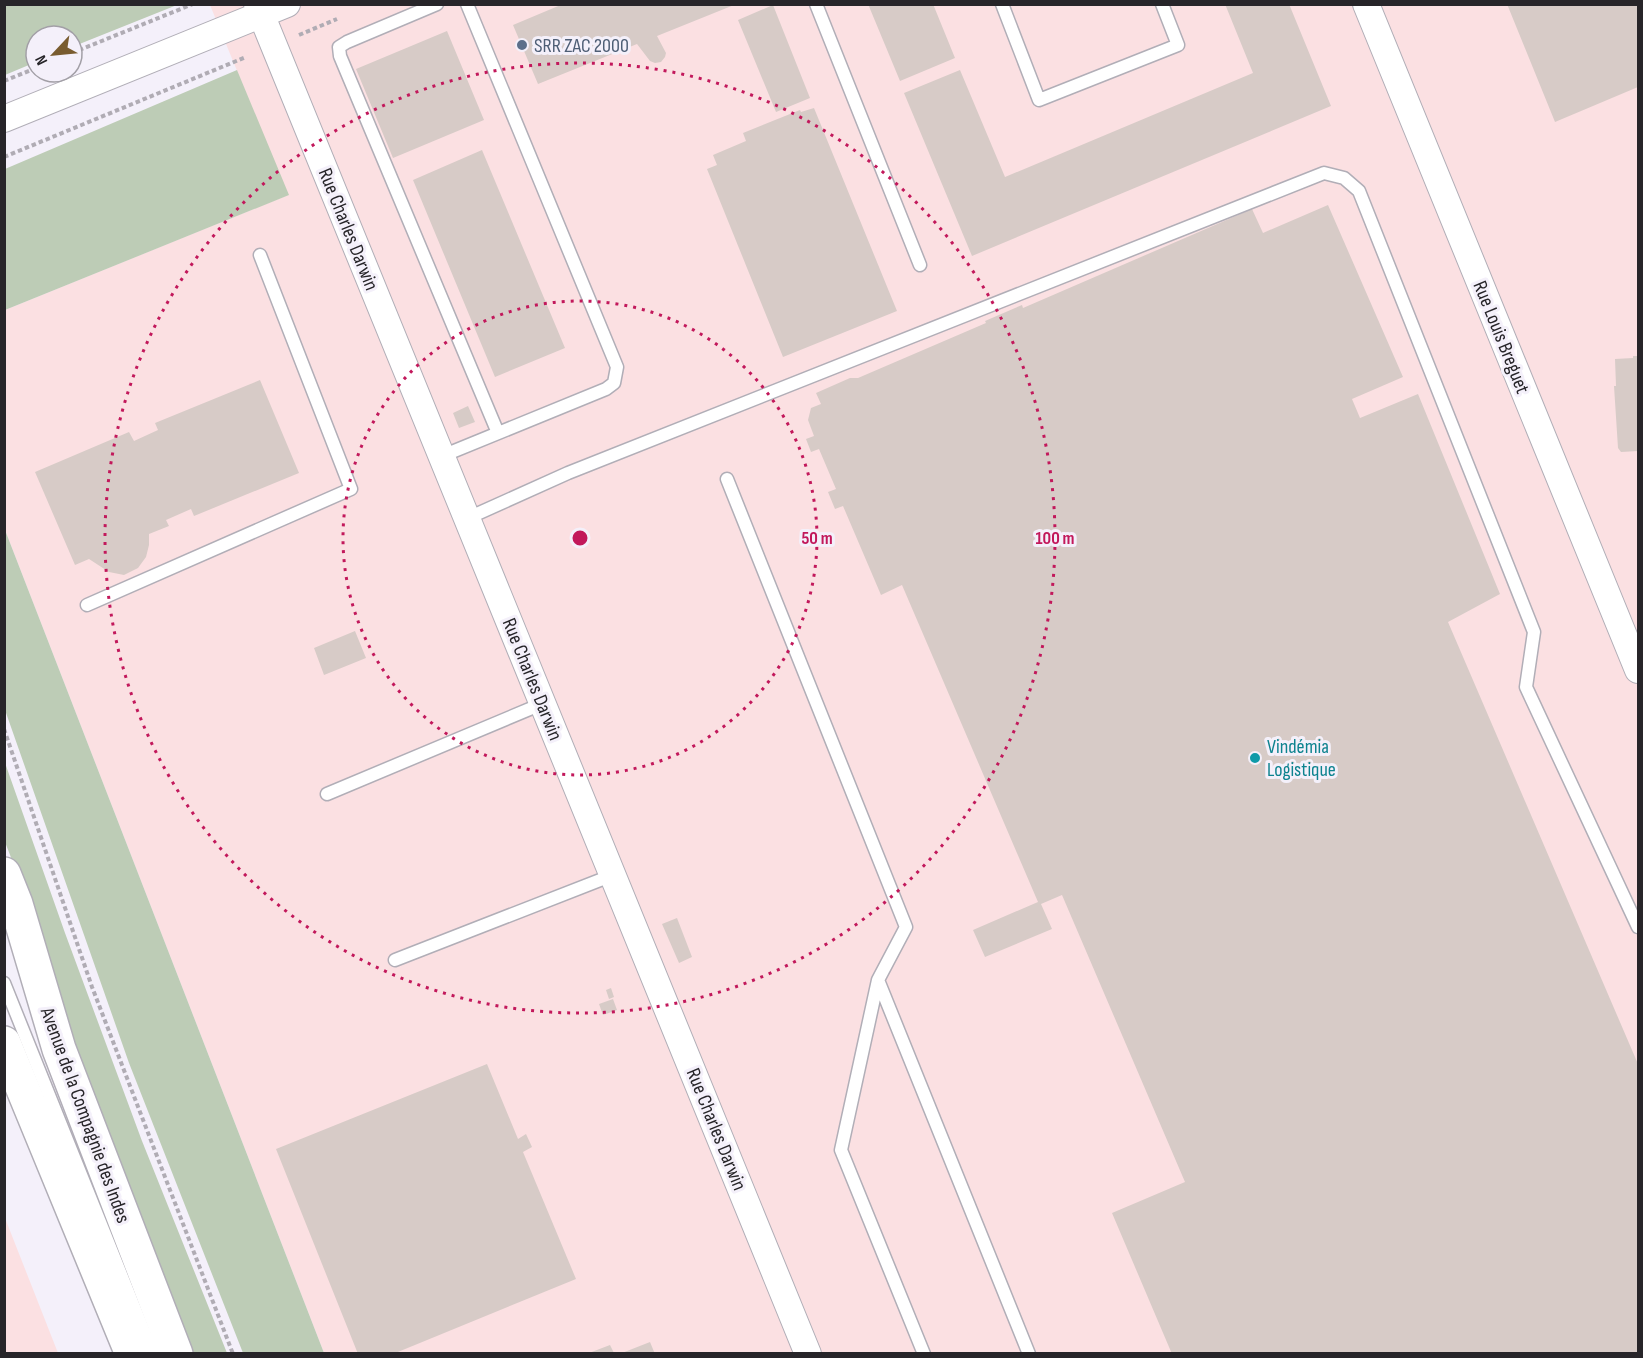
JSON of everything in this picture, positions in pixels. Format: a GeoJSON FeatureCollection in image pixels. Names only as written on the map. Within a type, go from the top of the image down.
{"type":"FeatureCollection","features":[{"type":"Feature","properties":{"kind":"main road","name":"Avenue de la Compagnie des Indes"},"geometry":{"type":"LineString","coordinates":[[4,874],[16,904],[59,1049],[176,1353]]}},
{"type":"Feature","properties":{"kind":"main road"},"geometry":{"type":"LineString","coordinates":[[4,1043],[132,1353]]}},
{"type":"Feature","properties":{"kind":"street"},"geometry":{"type":"LineString","coordinates":[[4,119],[259,10],[287,4]]}},
{"type":"Feature","properties":{"kind":"street","name":"Rue Louis Breguet"},"geometry":{"type":"LineString","coordinates":[[1366,4],[1638,670]]}},
{"type":"Feature","properties":{"kind":"street","name":"Rue Charles Darwin"},"geometry":{"type":"LineString","coordinates":[[259,10],[544,703],[804,1352]]}},
{"type":"Feature","properties":{"kind":"lane"},"geometry":{"type":"LineString","coordinates":[[437,4],[347,42],[339,47],[340,56],[498,433]]}},
{"type":"Feature","properties":{"kind":"lane"},"geometry":{"type":"LineString","coordinates":[[442,456],[606,389],[614,383],[616,367],[467,4]]}},
{"type":"Feature","properties":{"kind":"lane"},"geometry":{"type":"LineString","coordinates":[[816,4],[920,265]]}},
{"type":"Feature","properties":{"kind":"lane"},"geometry":{"type":"LineString","coordinates":[[1002,4],[1039,100],[1178,45],[1162,4]]}},
{"type":"Feature","properties":{"kind":"lane"},"geometry":{"type":"LineString","coordinates":[[468,518],[568,473],[1324,173],[1344,178],[1359,191],[1534,632],[1526,687],[1638,927]]}},
{"type":"Feature","properties":{"kind":"lane"},"geometry":{"type":"LineString","coordinates":[[87,605],[351,489],[260,255]]}},
{"type":"Feature","properties":{"kind":"lane"},"geometry":{"type":"LineString","coordinates":[[727,479],[906,927],[878,980],[841,1150],[924,1353]]}},
{"type":"Feature","properties":{"kind":"lane"},"geometry":{"type":"LineString","coordinates":[[327,794],[544,703]]}},
{"type":"Feature","properties":{"kind":"lane"},"geometry":{"type":"LineString","coordinates":[[395,960],[613,875]]}},
{"type":"Feature","properties":{"kind":"lane"},"geometry":{"type":"LineString","coordinates":[[878,980],[1029,1353]]}},
{"type":"Feature","properties":{"kind":"lane","name":"Avenue de la Compagnie des Indes"},"geometry":{"type":"LineString","coordinates":[[4,983],[153,1353]]}},
{"type":"Feature","properties":{"kind":"path"},"geometry":{"type":"LineString","coordinates":[[84,49],[193,4]]}},
{"type":"Feature","properties":{"kind":"path"},"geometry":{"type":"LineString","coordinates":[[292,38],[342,17]]}},
{"type":"Feature","properties":{"kind":"path"},"geometry":{"type":"LineString","coordinates":[[4,157],[246,57]]}},
{"type":"Feature","properties":{"kind":"path"},"geometry":{"type":"LineString","coordinates":[[4,81],[24,73]]}},
{"type":"Feature","properties":{"kind":"path"},"geometry":{"type":"LineString","coordinates":[[4,729],[92,987],[233,1353]]}},
{"type":"Feature","properties":{"kind":"shaded area"},"geometry":{"type":"Polygon","coordinates":[[[210,5],[1638,5],[1638,1353],[324,1353],[5,530],[5,310],[288,195],[210,5]]]}},
{"type":"Feature","properties":{"kind":"shaded area"},"geometry":{"type":"Polygon","coordinates":[[[5,1218],[58,1353],[5,1353],[5,1218]]]}},
{"type":"Feature","properties":{"kind":"green space"},"geometry":{"type":"Polygon","coordinates":[[[5,4],[177,4],[84,42],[84,24],[24,24],[24,67],[5,75],[5,4]]]}},
{"type":"Feature","properties":{"kind":"green space"},"geometry":{"type":"Polygon","coordinates":[[[237,70],[289,195],[5,310],[5,169],[237,70]]]}},
{"type":"Feature","properties":{"kind":"green space"},"geometry":{"type":"Polygon","coordinates":[[[4,530],[324,1353],[243,1353],[129,1063],[5,710],[4,530]]]}},
{"type":"Feature","properties":{"kind":"green space"},"geometry":{"type":"Polygon","coordinates":[[[4,760],[142,1141],[227,1353],[193,1353],[73,1048],[29,904],[5,842],[4,760]]]}},
{"type":"Feature","properties":{"kind":"building"},"geometry":{"type":"Polygon","coordinates":[[[563,4],[734,5],[657,36],[666,53],[661,62],[650,61],[637,44],[538,84],[513,25],[563,4]]]}},
{"type":"Feature","properties":{"kind":"building"},"geometry":{"type":"Polygon","coordinates":[[[868,4],[933,4],[955,58],[900,81],[868,4]]]}},
{"type":"Feature","properties":{"kind":"building"},"geometry":{"type":"Polygon","coordinates":[[[1225,4],[1289,4],[1331,106],[972,256],[904,93],[960,70],[1005,177],[1253,73],[1225,4]]]}},
{"type":"Feature","properties":{"kind":"building"},"geometry":{"type":"Polygon","coordinates":[[[1507,4],[1638,4],[1638,87],[1555,122],[1507,4]]]}},
{"type":"Feature","properties":{"kind":"building"},"geometry":{"type":"Polygon","coordinates":[[[773,5],[810,98],[776,112],[738,20],[773,5]]]}},
{"type":"Feature","properties":{"kind":"building"},"geometry":{"type":"Polygon","coordinates":[[[447,31],[484,120],[393,158],[356,69],[447,31]]]}},
{"type":"Feature","properties":{"kind":"building"},"geometry":{"type":"Polygon","coordinates":[[[814,108],[897,311],[783,357],[707,169],[717,165],[713,155],[746,141],[743,133],[800,110],[801,112],[814,108]]]}},
{"type":"Feature","properties":{"kind":"building"},"geometry":{"type":"Polygon","coordinates":[[[482,150],[565,348],[495,377],[413,180],[482,150]]]}},
{"type":"Feature","properties":{"kind":"building","name":"Vindémia Logistique"},"geometry":{"type":"Polygon","coordinates":[[[1328,205],[1403,377],[1352,399],[1360,418],[1418,394],[1500,594],[1448,622],[1638,1064],[1638,1354],[1172,1354],[1112,1213],[1185,1182],[1062,895],[1041,904],[1052,929],[985,957],[973,930],[1038,902],[902,585],[881,595],[843,506],[835,509],[828,492],[836,489],[819,449],[811,452],[806,439],[814,436],[808,420],[811,408],[821,404],[816,393],[850,378],[858,378],[986,323],[985,321],[1022,305],[1023,308],[1252,209],[1263,233],[1328,205]]]}},
{"type":"Feature","properties":{"kind":"building"},"geometry":{"type":"Polygon","coordinates":[[[1633,356],[1638,356],[1638,451],[1621,452],[1618,448],[1614,386],[1616,386],[1615,359],[1633,358],[1633,356]]]}},
{"type":"Feature","properties":{"kind":"building"},"geometry":{"type":"Polygon","coordinates":[[[260,380],[299,473],[194,516],[191,509],[166,520],[169,526],[149,534],[146,557],[138,568],[124,575],[109,572],[89,559],[75,565],[35,472],[129,432],[134,441],[158,430],[155,423],[260,380]]]}},
{"type":"Feature","properties":{"kind":"building"},"geometry":{"type":"Polygon","coordinates":[[[468,406],[475,422],[459,428],[453,413],[468,406]]]}},
{"type":"Feature","properties":{"kind":"building"},"geometry":{"type":"Polygon","coordinates":[[[355,631],[366,658],[324,675],[314,648],[355,631]]]}},
{"type":"Feature","properties":{"kind":"building"},"geometry":{"type":"Polygon","coordinates":[[[677,918],[692,957],[679,963],[662,924],[677,918]]]}},
{"type":"Feature","properties":{"kind":"building"},"geometry":{"type":"Polygon","coordinates":[[[611,988],[614,997],[609,999],[606,990],[611,988]]]}},
{"type":"Feature","properties":{"kind":"building"},"geometry":{"type":"Polygon","coordinates":[[[613,999],[617,1010],[603,1015],[599,1004],[613,999]]]}},
{"type":"Feature","properties":{"kind":"building"},"geometry":{"type":"Polygon","coordinates":[[[487,1064],[518,1139],[526,1134],[532,1147],[523,1152],[576,1279],[393,1354],[358,1354],[276,1149],[487,1064]]]}},
{"type":"Feature","properties":{"kind":"building"},"geometry":{"type":"Polygon","coordinates":[[[650,1342],[655,1354],[622,1354],[622,1353],[650,1342]]]}},
{"type":"Feature","properties":{"kind":"building"},"geometry":{"type":"Polygon","coordinates":[[[610,1345],[614,1353],[589,1353],[610,1345]]]}},
{"type":"Feature","properties":{"kind":"place","name":"SRR ZAC 2000"},"geometry":{"type":"Point","coordinates":[522,45]}},
{"type":"Feature","properties":{"kind":"place","name":"Vindémia Logistique"},"geometry":{"type":"Point","coordinates":[1255,758]}}]}
